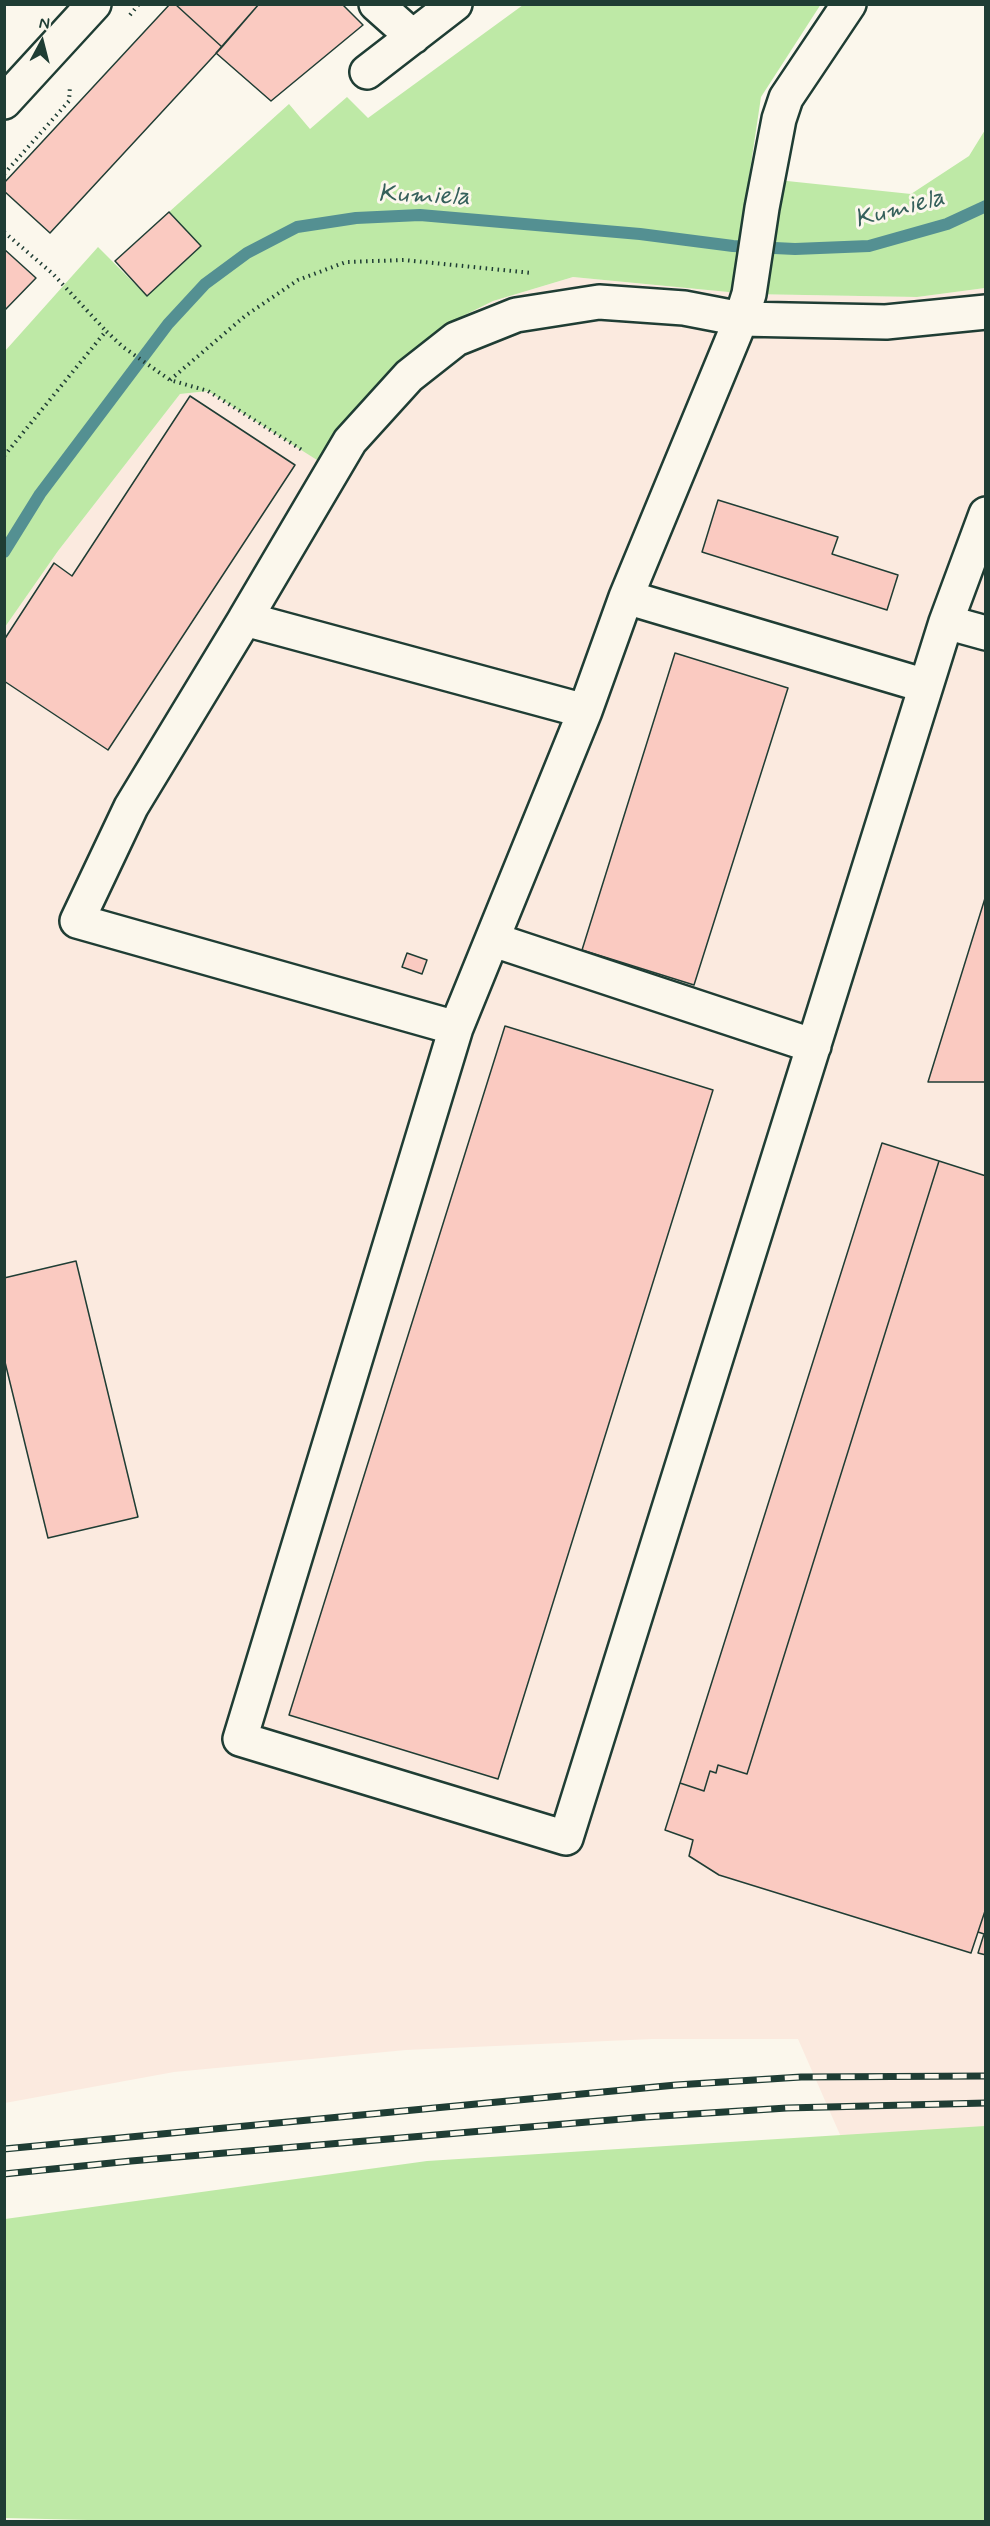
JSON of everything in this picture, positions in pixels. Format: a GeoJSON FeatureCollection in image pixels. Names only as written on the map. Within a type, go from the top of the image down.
{"type":"FeatureCollection","features":[{"type":"Feature","properties":{"kind":"street"},"geometry":{"type":"LineString","coordinates":[[4,102],[94,4]]}},
{"type":"Feature","properties":{"kind":"street"},"geometry":{"type":"LineString","coordinates":[[376,4],[413,37]]}},
{"type":"Feature","properties":{"kind":"street"},"geometry":{"type":"LineString","coordinates":[[367,72],[455,4]]}},
{"type":"Feature","properties":{"kind":"street"},"geometry":{"type":"LineString","coordinates":[[849,4],[786,98],[779,119],[745,306],[626,597],[585,711],[494,940],[456,1028],[240,1739],[566,1838],[946,622],[986,514]]}},
{"type":"Feature","properties":{"kind":"street"},"geometry":{"type":"LineString","coordinates":[[456,1028],[77,921],[131,807],[350,441],[409,376],[456,339],[516,315],[599,302],[684,308],[745,306],[886,322],[986,312]]}},
{"type":"Feature","properties":{"kind":"street"},"geometry":{"type":"LineString","coordinates":[[626,597],[926,686]]}},
{"type":"Feature","properties":{"kind":"street"},"geometry":{"type":"LineString","coordinates":[[245,619],[585,711]]}},
{"type":"Feature","properties":{"kind":"street"},"geometry":{"type":"LineString","coordinates":[[946,622],[986,633]]}},
{"type":"Feature","properties":{"kind":"street"},"geometry":{"type":"LineString","coordinates":[[494,940],[814,1046]]}},
{"type":"Feature","properties":{"kind":"path"},"geometry":{"type":"LineString","coordinates":[[124,21],[139,4]]}},
{"type":"Feature","properties":{"kind":"path"},"geometry":{"type":"LineString","coordinates":[[4,174],[69,101],[71,78]]}},
{"type":"Feature","properties":{"kind":"path"},"geometry":{"type":"LineString","coordinates":[[4,232],[53,274],[123,347],[170,380],[208,391],[333,470]]}},
{"type":"Feature","properties":{"kind":"path"},"geometry":{"type":"LineString","coordinates":[[4,456],[106,331]]}},
{"type":"Feature","properties":{"kind":"shaded area"},"geometry":{"type":"Polygon","coordinates":[[[573,277],[749,294],[917,297],[985,288],[985,2191],[852,2162],[798,2039],[652,2039],[406,2050],[174,2072],[5,2103],[5,627],[58,551],[180,394],[208,391],[317,459],[390,369],[447,324],[493,301],[573,277]]]}},
{"type":"Feature","properties":{"kind":"green space"},"geometry":{"type":"Polygon","coordinates":[[[821,4],[761,97],[749,177],[911,194],[969,156],[985,130],[985,288],[917,297],[749,294],[573,277],[493,301],[447,324],[390,369],[317,460],[208,391],[180,394],[58,551],[5,627],[5,351],[98,247],[147,296],[201,246],[169,212],[289,104],[310,129],[347,97],[368,118],[523,5],[821,4]]]}},
{"type":"Feature","properties":{"kind":"green space"},"geometry":{"type":"Polygon","coordinates":[[[985,2126],[985,2521],[170,2522],[5,2518],[5,2219],[427,2161],[985,2126]]]}},
{"type":"Feature","properties":{"kind":"building"},"geometry":{"type":"Polygon","coordinates":[[[170,4],[175,4],[222,47],[50,233],[4,191],[4,183],[170,4]]]}},
{"type":"Feature","properties":{"kind":"building"},"geometry":{"type":"Polygon","coordinates":[[[175,4],[259,4],[222,47],[175,4]]]}},
{"type":"Feature","properties":{"kind":"building"},"geometry":{"type":"Polygon","coordinates":[[[259,4],[342,4],[363,25],[271,101],[216,53],[259,4]]]}},
{"type":"Feature","properties":{"kind":"building"},"geometry":{"type":"Polygon","coordinates":[[[169,212],[201,246],[147,296],[115,261],[169,212]]]}},
{"type":"Feature","properties":{"kind":"building"},"geometry":{"type":"Polygon","coordinates":[[[4,249],[36,278],[4,311],[4,249]]]}},
{"type":"Feature","properties":{"kind":"building"},"geometry":{"type":"Polygon","coordinates":[[[190,396],[295,465],[108,750],[4,681],[4,640],[54,563],[72,576],[190,396]]]}},
{"type":"Feature","properties":{"kind":"building"},"geometry":{"type":"Polygon","coordinates":[[[718,500],[838,537],[832,554],[898,575],[887,610],[702,552],[718,500]]]}},
{"type":"Feature","properties":{"kind":"building"},"geometry":{"type":"Polygon","coordinates":[[[675,653],[788,688],[694,985],[582,950],[675,653]]]}},
{"type":"Feature","properties":{"kind":"building"},"geometry":{"type":"Polygon","coordinates":[[[986,895],[986,1082],[928,1082],[986,895]]]}},
{"type":"Feature","properties":{"kind":"building"},"geometry":{"type":"Polygon","coordinates":[[[407,953],[427,960],[422,974],[402,967],[407,953]]]}},
{"type":"Feature","properties":{"kind":"building"},"geometry":{"type":"Polygon","coordinates":[[[505,1026],[713,1090],[498,1779],[289,1715],[505,1026]]]}},
{"type":"Feature","properties":{"kind":"building"},"geometry":{"type":"Polygon","coordinates":[[[882,1143],[939,1161],[747,1774],[718,1765],[716,1773],[710,1771],[704,1791],[680,1783],[882,1143]]]}},
{"type":"Feature","properties":{"kind":"building"},"geometry":{"type":"Polygon","coordinates":[[[939,1161],[986,1176],[986,1908],[971,1953],[719,1875],[689,1856],[693,1840],[665,1830],[680,1783],[704,1791],[710,1771],[716,1773],[718,1765],[747,1774],[939,1161]]]}},
{"type":"Feature","properties":{"kind":"building"},"geometry":{"type":"Polygon","coordinates":[[[76,1261],[138,1517],[48,1538],[4,1358],[4,1278],[76,1261]]]}},
{"type":"Feature","properties":{"kind":"building"},"geometry":{"type":"Polygon","coordinates":[[[986,1908],[986,1955],[978,1953],[984,1934],[978,1932],[986,1908]]]}},
{"type":"Feature","properties":{"kind":"waterway","name":"Kumiela"},"geometry":{"type":"LineString","coordinates":[[4,552],[40,494],[168,324],[205,284],[247,253],[297,227],[356,218],[420,215],[640,234],[733,246],[795,249],[869,246],[947,224],[986,206]]}},
{"type":"Feature","properties":{"kind":"railway"},"geometry":{"type":"LineString","coordinates":[[4,2149],[676,2085],[801,2077],[986,2076]]}},
{"type":"Feature","properties":{"kind":"railway"},"geometry":{"type":"LineString","coordinates":[[4,2174],[646,2117],[787,2108],[986,2103]]}}]}
